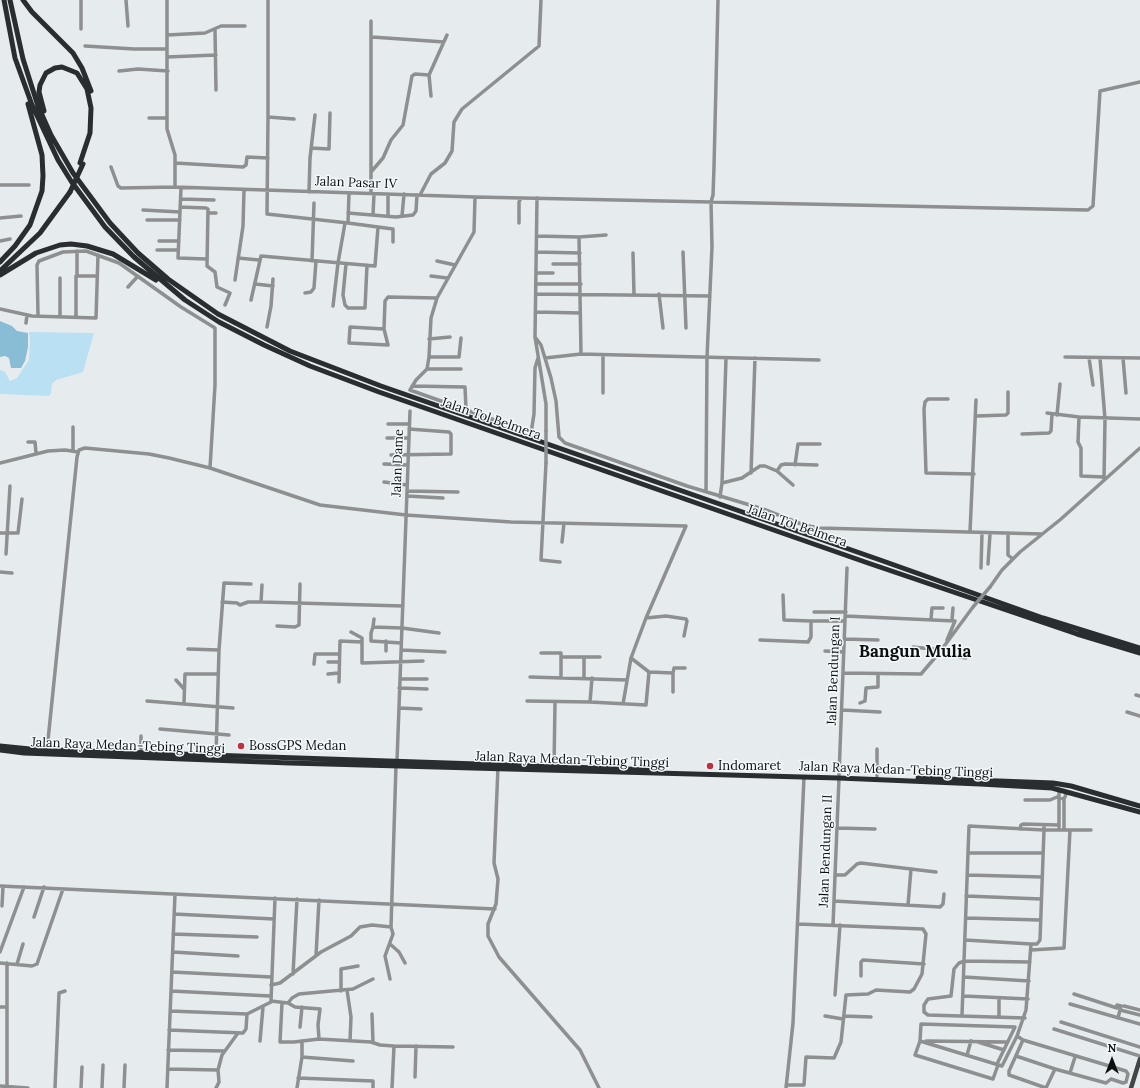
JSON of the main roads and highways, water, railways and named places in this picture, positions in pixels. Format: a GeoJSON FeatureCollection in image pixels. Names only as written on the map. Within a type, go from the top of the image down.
{"type":"FeatureCollection","features":[{"type":"Feature","properties":{"kind":"highway","name":"Jalan Tol Belmera"},"geometry":{"type":"LineString","coordinates":[[4,0],[10,34],[19,69],[44,132],[58,160],[85,201],[105,227],[134,257],[185,300],[220,322],[264,345],[310,366],[365,387],[860,560],[1078,632],[1140,648]]}},
{"type":"Feature","properties":{"kind":"highway","name":"Jalan Tol Belmera"},"geometry":{"type":"LineString","coordinates":[[10,0],[23,59],[38,106],[51,135],[73,173],[89,197],[114,228],[151,265],[194,298],[218,314],[268,340],[312,360],[381,386],[1078,632]]}},
{"type":"Feature","properties":{"kind":"highway"},"geometry":{"type":"LineString","coordinates":[[0,269],[38,231],[68,191],[82,164],[89,146],[94,120],[93,102],[88,82],[82,68],[68,46],[32,12],[23,0]]}},
{"type":"Feature","properties":{"kind":"highway"},"geometry":{"type":"LineString","coordinates":[[51,135],[40,100],[40,85],[46,73],[55,68],[68,68],[81,77],[90,98],[90,133],[82,164]]}},
{"type":"Feature","properties":{"kind":"highway"},"geometry":{"type":"LineString","coordinates":[[0,262],[15,246],[30,225],[42,190],[42,155],[19,69]]}},
{"type":"Feature","properties":{"kind":"highway"},"geometry":{"type":"LineString","coordinates":[[0,275],[20,261],[46,249],[66,245],[87,246],[112,254],[124,260],[185,300]]}},
{"type":"Feature","properties":{"kind":"highway","name":"Jalan Tol Belmera"},"geometry":{"type":"LineString","coordinates":[[1085,634],[1140,653]]}},
{"type":"Feature","properties":{"kind":"highway","name":"Jalan Raya Medan-Tebing Tinggi"},"geometry":{"type":"LineString","coordinates":[[0,746],[47,750],[216,755],[498,767],[804,777],[980,779],[1046,782],[1071,786],[1116,800],[1140,812]]}},
{"type":"Feature","properties":{"kind":"highway","name":"Jalan Raya Medan-Tebing Tinggi"},"geometry":{"type":"LineString","coordinates":[[0,750],[31,754],[396,763]]}},
{"type":"Feature","properties":{"kind":"highway","name":"Jalan Raya Medan-Tebing Tinggi"},"geometry":{"type":"LineString","coordinates":[[498,767],[554,767],[839,777],[980,784],[1059,790],[1117,806],[1140,806]]}},
{"type":"Feature","properties":{"kind":"main road"},"geometry":{"type":"LineString","coordinates":[[1131,1088],[1140,1057]]}},
{"type":"Feature","properties":{"kind":"place","name":"BossGPS Medan"},"geometry":{"type":"Point","coordinates":[241,746]}},
{"type":"Feature","properties":{"kind":"place","name":"Indomaret"},"geometry":{"type":"Point","coordinates":[710,766]}},
{"type":"Feature","properties":{"kind":"district","name":"Bangun Mulia"},"geometry":{"type":"Point","coordinates":[915,652]}}]}
